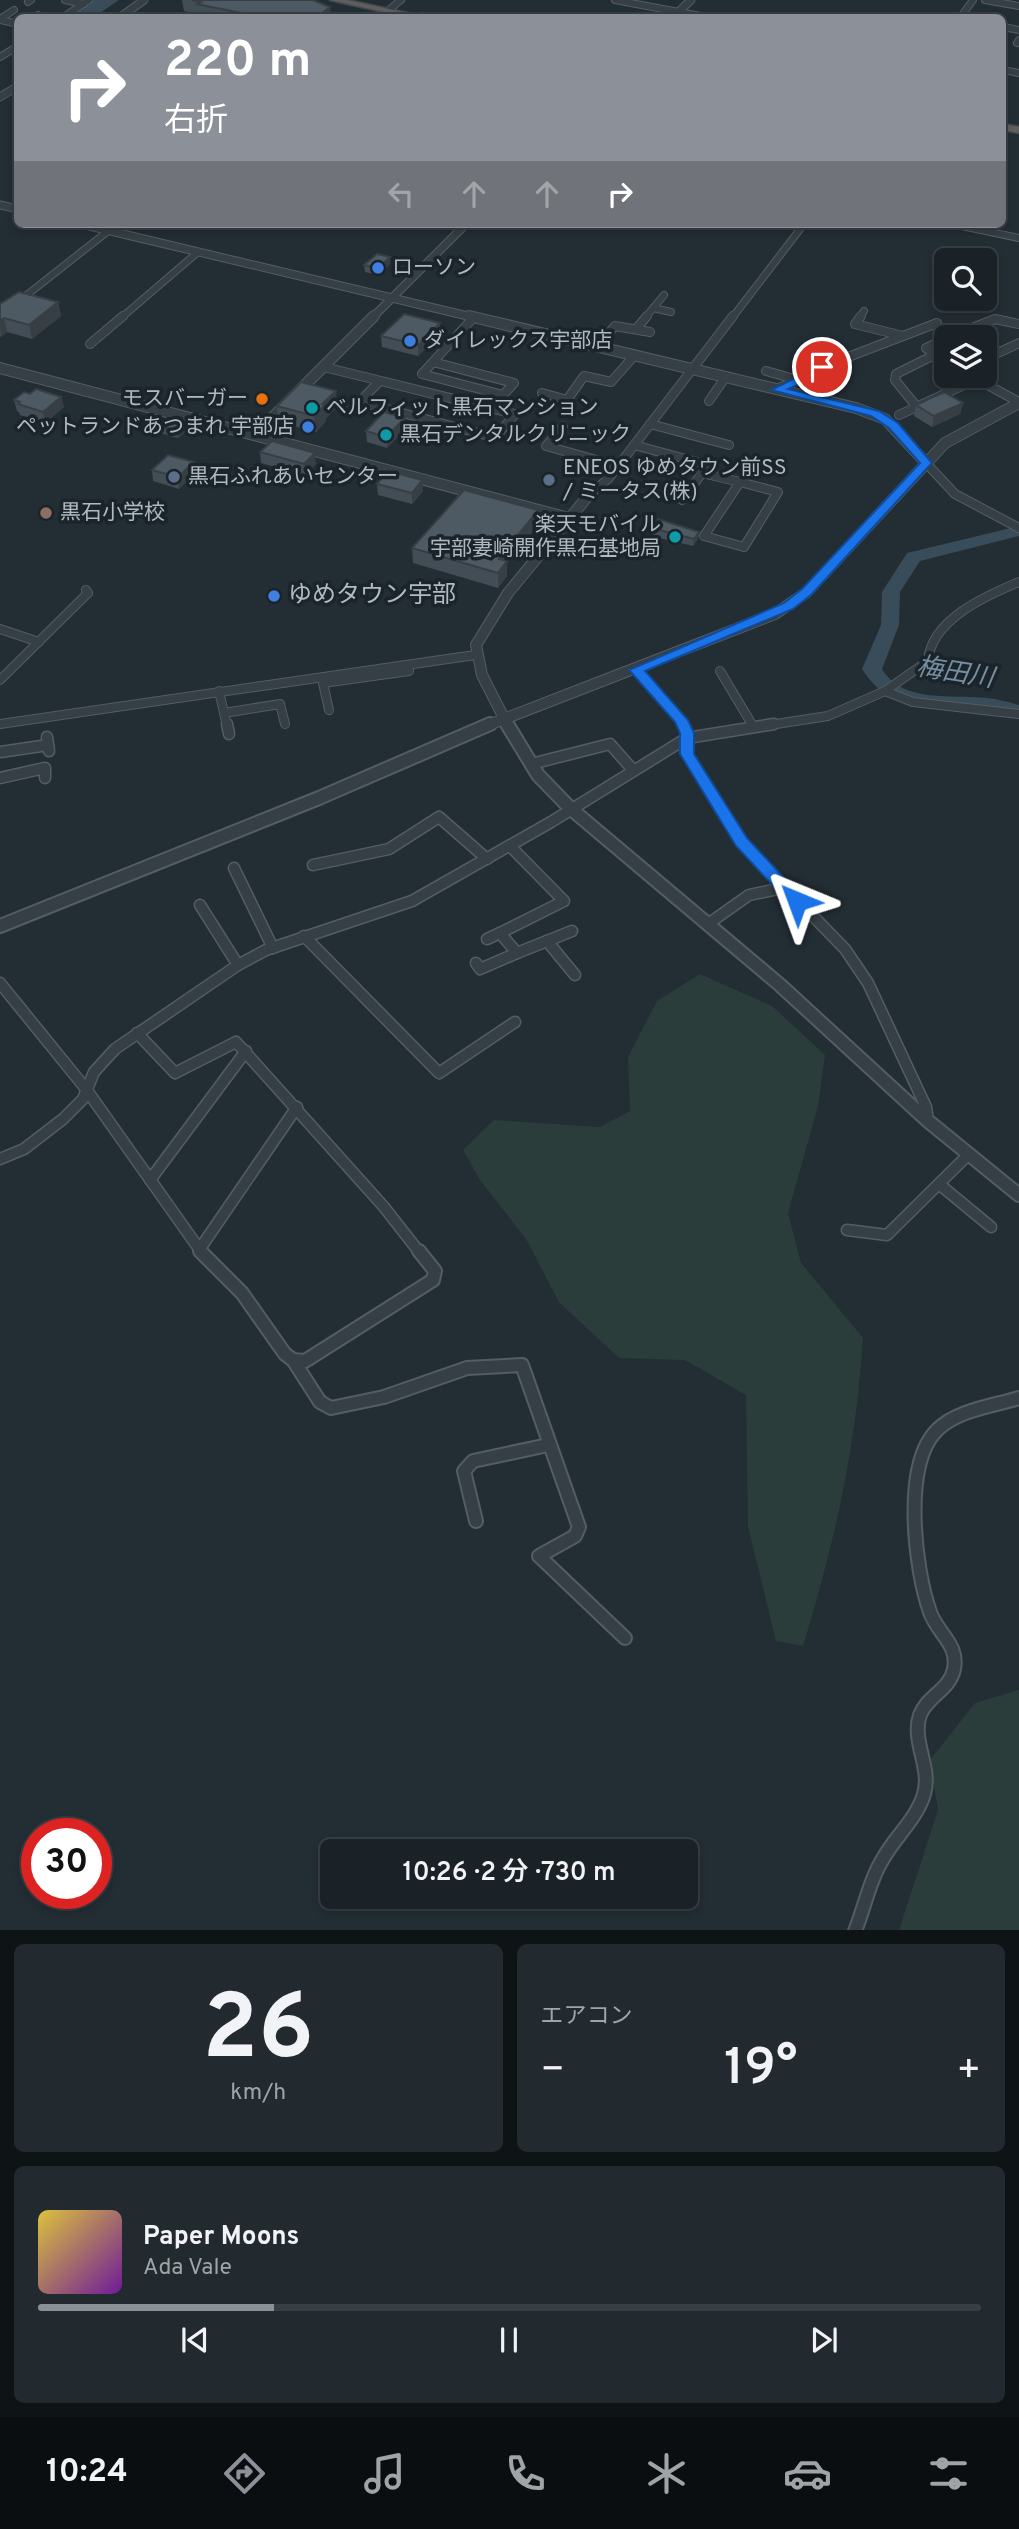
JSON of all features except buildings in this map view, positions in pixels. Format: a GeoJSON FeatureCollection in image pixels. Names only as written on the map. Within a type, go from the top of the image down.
{"type":"FeatureCollection","features":[{"type":"Feature","properties":{"kind":"highway"},"geometry":{"type":"LineString","coordinates":[[334,0],[418,14]]}},
{"type":"Feature","properties":{"kind":"highway"},"geometry":{"type":"LineString","coordinates":[[349,0],[410,14]]}},
{"type":"Feature","properties":{"kind":"street"},"geometry":{"type":"LineString","coordinates":[[53,6],[64,0],[87,2]]}},
{"type":"Feature","properties":{"kind":"street"},"geometry":{"type":"LineString","coordinates":[[125,14],[144,0]]}},
{"type":"Feature","properties":{"kind":"street"},"geometry":{"type":"LineString","coordinates":[[383,14],[401,0]]}},
{"type":"Feature","properties":{"kind":"street"},"geometry":{"type":"LineString","coordinates":[[615,0],[690,14]]}},
{"type":"Feature","properties":{"kind":"street"},"geometry":{"type":"LineString","coordinates":[[677,14],[691,0]]}},
{"type":"Feature","properties":{"kind":"street"},"geometry":{"type":"LineString","coordinates":[[985,0],[1019,6]]}},
{"type":"Feature","properties":{"kind":"street"},"geometry":{"type":"LineString","coordinates":[[68,14],[87,2]]}},
{"type":"Feature","properties":{"kind":"street"},"geometry":{"type":"LineString","coordinates":[[0,19],[14,10]]}},
{"type":"Feature","properties":{"kind":"street"},"geometry":{"type":"LineString","coordinates":[[96,228],[875,414],[893,426],[926,463],[936,481],[1018,527]]}},
{"type":"Feature","properties":{"kind":"street"},"geometry":{"type":"LineString","coordinates":[[0,316],[112,228]]}},
{"type":"Feature","properties":{"kind":"street"},"geometry":{"type":"LineString","coordinates":[[255,435],[462,228]]}},
{"type":"Feature","properties":{"kind":"street"},"geometry":{"type":"LineString","coordinates":[[801,228],[618,466],[587,496],[482,630],[475,655],[481,676],[531,764],[548,787],[780,985],[928,1121],[1019,1195]]}},
{"type":"Feature","properties":{"kind":"street"},"geometry":{"type":"LineString","coordinates":[[971,228],[1019,238]]}},
{"type":"Feature","properties":{"kind":"street"},"geometry":{"type":"LineString","coordinates":[[90,344],[198,252]]}},
{"type":"Feature","properties":{"kind":"street"},"geometry":{"type":"LineString","coordinates":[[636,329],[664,295]]}},
{"type":"Feature","properties":{"kind":"street"},"geometry":{"type":"LineString","coordinates":[[653,308],[671,312]]}},
{"type":"Feature","properties":{"kind":"street"},"geometry":{"type":"LineString","coordinates":[[864,311],[855,324],[904,336]]}},
{"type":"Feature","properties":{"kind":"street"},"geometry":{"type":"LineString","coordinates":[[432,362],[514,383],[503,395],[422,374],[432,362],[473,318]]}},
{"type":"Feature","properties":{"kind":"street"},"geometry":{"type":"LineString","coordinates":[[980,325],[995,319],[1019,324]]}},
{"type":"Feature","properties":{"kind":"street"},"geometry":{"type":"LineString","coordinates":[[776,390],[835,362],[937,323]]}},
{"type":"Feature","properties":{"kind":"street"},"geometry":{"type":"LineString","coordinates":[[597,347],[615,326],[650,332]]}},
{"type":"Feature","properties":{"kind":"street"},"geometry":{"type":"LineString","coordinates":[[997,353],[1019,343]]}},
{"type":"Feature","properties":{"kind":"street"},"geometry":{"type":"LineString","coordinates":[[824,344],[815,357],[835,362]]}},
{"type":"Feature","properties":{"kind":"street"},"geometry":{"type":"LineString","coordinates":[[917,407],[900,388],[895,380],[896,374],[934,355],[926,348],[934,344]]}},
{"type":"Feature","properties":{"kind":"street"},"geometry":{"type":"LineString","coordinates":[[542,393],[567,400],[584,376],[611,382],[634,356]]}},
{"type":"Feature","properties":{"kind":"street"},"geometry":{"type":"LineString","coordinates":[[324,366],[515,414],[498,434],[489,436],[365,403],[365,396],[380,381]]}},
{"type":"Feature","properties":{"kind":"street"},"geometry":{"type":"LineString","coordinates":[[0,368],[569,518]]}},
{"type":"Feature","properties":{"kind":"street"},"geometry":{"type":"LineString","coordinates":[[766,372],[799,380]]}},
{"type":"Feature","properties":{"kind":"street"},"geometry":{"type":"LineString","coordinates":[[709,401],[725,378]]}},
{"type":"Feature","properties":{"kind":"street"},"geometry":{"type":"LineString","coordinates":[[900,415],[953,388]]}},
{"type":"Feature","properties":{"kind":"street"},"geometry":{"type":"LineString","coordinates":[[994,388],[1019,402]]}},
{"type":"Feature","properties":{"kind":"street"},"geometry":{"type":"LineString","coordinates":[[0,926],[319,798],[505,718],[636,670],[789,606],[807,592],[952,438],[1019,402]]}},
{"type":"Feature","properties":{"kind":"street"},"geometry":{"type":"LineString","coordinates":[[650,424],[729,445]]}},
{"type":"Feature","properties":{"kind":"street"},"geometry":{"type":"LineString","coordinates":[[563,426],[546,446],[618,466]]}},
{"type":"Feature","properties":{"kind":"street"},"geometry":{"type":"LineString","coordinates":[[634,445],[708,465],[682,499]]}},
{"type":"Feature","properties":{"kind":"street"},"geometry":{"type":"LineString","coordinates":[[702,473],[740,482],[778,492],[744,547],[704,536],[740,482]]}},
{"type":"Feature","properties":{"kind":"street"},"geometry":{"type":"LineString","coordinates":[[0,1159],[24,1149],[63,1119],[82,1098],[94,1072],[137,1032],[238,965],[304,936],[412,901],[510,846],[687,738],[828,716],[888,689],[928,661],[926,653],[934,638],[956,618],[993,593],[1019,582]]}},
{"type":"Feature","properties":{"kind":"street"},"geometry":{"type":"LineString","coordinates":[[0,680],[88,593],[86,590]]}},
{"type":"Feature","properties":{"kind":"street"},"geometry":{"type":"LineString","coordinates":[[0,629],[39,642]]}},
{"type":"Feature","properties":{"kind":"street"},"geometry":{"type":"LineString","coordinates":[[0,724],[475,655]]}},
{"type":"Feature","properties":{"kind":"street"},"geometry":{"type":"LineString","coordinates":[[329,710],[323,683],[409,671],[407,665]]}},
{"type":"Feature","properties":{"kind":"street"},"geometry":{"type":"LineString","coordinates":[[0,668],[10,671]]}},
{"type":"Feature","properties":{"kind":"street"},"geometry":{"type":"LineString","coordinates":[[636,670],[673,707],[687,733],[687,754],[741,842],[845,949],[868,983],[915,1080],[928,1121]]}},
{"type":"Feature","properties":{"kind":"street"},"geometry":{"type":"LineString","coordinates":[[720,671],[752,726]]}},
{"type":"Feature","properties":{"kind":"street"},"geometry":{"type":"LineString","coordinates":[[888,689],[913,702],[986,708],[1019,714]]}},
{"type":"Feature","properties":{"kind":"street"},"geometry":{"type":"LineString","coordinates":[[219,691],[229,734]]}},
{"type":"Feature","properties":{"kind":"street"},"geometry":{"type":"LineString","coordinates":[[224,713],[280,704],[285,724]]}},
{"type":"Feature","properties":{"kind":"street"},"geometry":{"type":"LineString","coordinates":[[0,752],[48,744]]}},
{"type":"Feature","properties":{"kind":"street"},"geometry":{"type":"LineString","coordinates":[[531,764],[610,744],[633,769]]}},
{"type":"Feature","properties":{"kind":"street"},"geometry":{"type":"LineString","coordinates":[[0,778],[45,768],[45,778]]}},
{"type":"Feature","properties":{"kind":"street"},"geometry":{"type":"LineString","coordinates":[[313,865],[389,849],[439,817],[487,859]]}},
{"type":"Feature","properties":{"kind":"street"},"geometry":{"type":"LineString","coordinates":[[487,939],[564,901],[510,846]]}},
{"type":"Feature","properties":{"kind":"street"},"geometry":{"type":"LineString","coordinates":[[234,869],[273,948]]}},
{"type":"Feature","properties":{"kind":"street"},"geometry":{"type":"LineString","coordinates":[[708,924],[749,895],[783,888]]}},
{"type":"Feature","properties":{"kind":"street"},"geometry":{"type":"LineString","coordinates":[[200,905],[238,965]]}},
{"type":"Feature","properties":{"kind":"street"},"geometry":{"type":"LineString","coordinates":[[475,963],[480,969],[572,930]]}},
{"type":"Feature","properties":{"kind":"street"},"geometry":{"type":"LineString","coordinates":[[500,933],[517,953]]}},
{"type":"Feature","properties":{"kind":"street"},"geometry":{"type":"LineString","coordinates":[[304,936],[407,1037],[439,1073],[515,1022]]}},
{"type":"Feature","properties":{"kind":"street"},"geometry":{"type":"LineString","coordinates":[[547,941],[575,975]]}},
{"type":"Feature","properties":{"kind":"street"},"geometry":{"type":"LineString","coordinates":[[0,983],[46,1044],[86,1089],[199,1250],[242,1293],[285,1354],[293,1360],[320,1402],[331,1408],[384,1397],[467,1368],[522,1364],[548,1445],[579,1527],[575,1536],[539,1556],[625,1638]]}},
{"type":"Feature","properties":{"kind":"street"},"geometry":{"type":"LineString","coordinates":[[137,1032],[175,1073],[236,1042],[384,1207],[435,1271],[433,1280],[305,1361],[293,1360]]}},
{"type":"Feature","properties":{"kind":"street"},"geometry":{"type":"LineString","coordinates":[[150,1180],[246,1051]]}},
{"type":"Feature","properties":{"kind":"street"},"geometry":{"type":"LineString","coordinates":[[199,1250],[297,1107]]}},
{"type":"Feature","properties":{"kind":"street"},"geometry":{"type":"LineString","coordinates":[[847,1230],[887,1235],[968,1155]]}},
{"type":"Feature","properties":{"kind":"street"},"geometry":{"type":"LineString","coordinates":[[939,1184],[992,1227]]}},
{"type":"Feature","properties":{"kind":"street"},"geometry":{"type":"LineString","coordinates":[[855,1930],[884,1857],[914,1816],[924,1795],[927,1777],[918,1735],[919,1720],[925,1705],[949,1685],[955,1665],[951,1640],[934,1622],[922,1591],[916,1522],[921,1456],[926,1442],[946,1424],[979,1409],[1019,1398]]}},
{"type":"Feature","properties":{"kind":"street"},"geometry":{"type":"LineString","coordinates":[[476,1521],[464,1471],[474,1461],[548,1445]]}},
{"type":"Feature","properties":{"kind":"green space"},"geometry":{"type":"Polygon","coordinates":[[[700,974],[772,1006],[825,1055],[818,1106],[788,1213],[801,1263],[863,1338],[855,1418],[842,1494],[825,1569],[803,1646],[776,1641],[748,1526],[746,1395],[685,1360],[619,1358],[559,1302],[526,1239],[480,1180],[463,1150],[494,1120],[600,1127],[630,1111],[628,1057],[657,1001],[700,974]]]}},
{"type":"Feature","properties":{"kind":"green space"},"geometry":{"type":"Polygon","coordinates":[[[1019,1690],[1019,1930],[899,1930],[938,1810],[930,1760],[975,1703],[1019,1690]]]}},
{"type":"Feature","properties":{"kind":"water"},"geometry":{"type":"Polygon","coordinates":[[[94,0],[119,0],[98,14],[74,14],[94,0]]]}},
{"type":"Feature","properties":{"kind":"waterway","name":"梅田川"},"geometry":{"type":"LineString","coordinates":[[1019,531],[913,557],[891,592],[890,625],[872,669],[879,681],[905,696],[940,702],[987,704],[1019,711]]}},
{"type":"Feature","properties":{"kind":"place","name":"ローソン"},"geometry":{"type":"Point","coordinates":[378,268]}},
{"type":"Feature","properties":{"kind":"place","name":"ダイレックス宇部店"},"geometry":{"type":"Point","coordinates":[410,341]}},
{"type":"Feature","properties":{"kind":"place","name":"モスバーガー"},"geometry":{"type":"Point","coordinates":[262,399]}},
{"type":"Feature","properties":{"kind":"place","name":"ベルフィット黒石マンション"},"geometry":{"type":"Point","coordinates":[312,408]}},
{"type":"Feature","properties":{"kind":"place","name":"ペットランドあつまれ 宇部店"},"geometry":{"type":"Point","coordinates":[308,427]}},
{"type":"Feature","properties":{"kind":"place","name":"黒石デンタルクリニック"},"geometry":{"type":"Point","coordinates":[386,435]}},
{"type":"Feature","properties":{"kind":"place","name":"黒石ふれあいセンター"},"geometry":{"type":"Point","coordinates":[174,477]}},
{"type":"Feature","properties":{"kind":"place","name":"ENEOS ゆめタウン前SS / ミータス(株)"},"geometry":{"type":"Point","coordinates":[549,480]}},
{"type":"Feature","properties":{"kind":"place","name":"黒石小学校"},"geometry":{"type":"Point","coordinates":[46,513]}},
{"type":"Feature","properties":{"kind":"place","name":"楽天モバイル 宇部妻崎開作黒石基地局"},"geometry":{"type":"Point","coordinates":[675,537]}},
{"type":"Feature","properties":{"kind":"place","name":"ゆめタウン宇部"},"geometry":{"type":"Point","coordinates":[274,596]}},
{"type":"Feature","properties":{"kind":"route"},"geometry":{"type":"LineString","coordinates":[[797,901],[741,842],[687,754],[687,733],[681,720],[673,707],[636,670],[789,606],[807,592],[889,500],[926,463],[893,426],[875,414],[776,390],[822,370],[822,367]]}}]}
